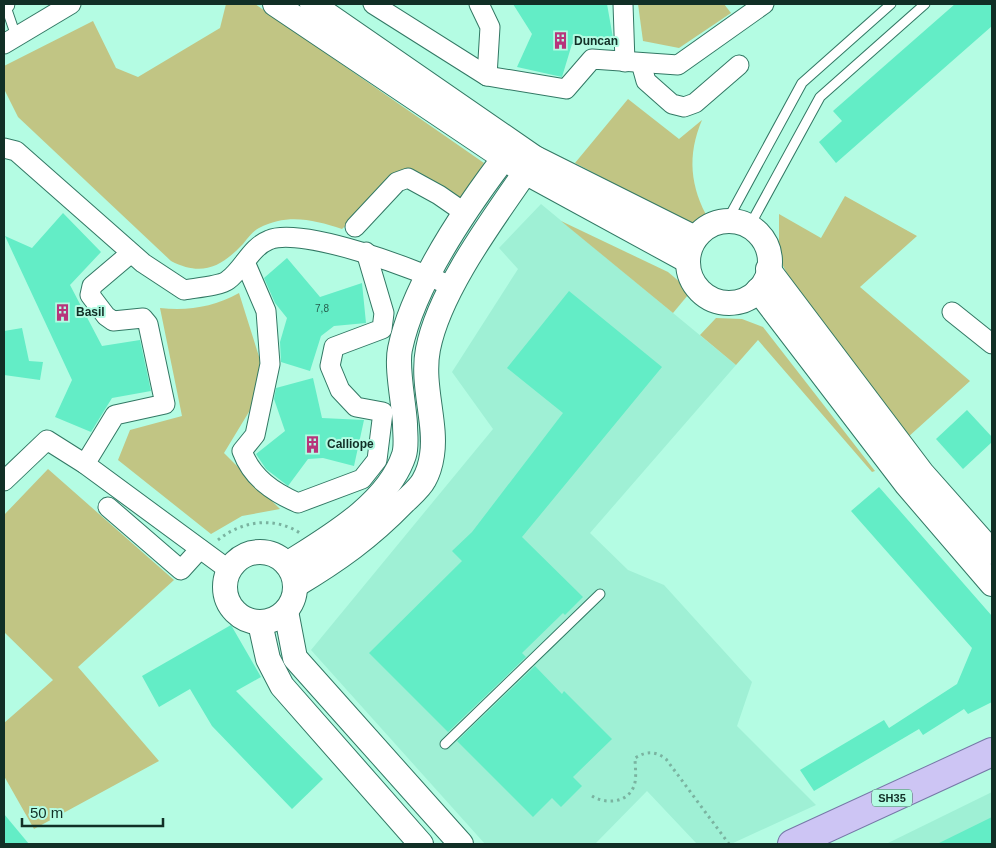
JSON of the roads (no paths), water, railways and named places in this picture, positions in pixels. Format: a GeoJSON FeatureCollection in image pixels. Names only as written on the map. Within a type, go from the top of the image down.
{"type":"FeatureCollection","features":[{"type":"Feature","properties":{"kind":"main road","name":"SH35"},"geometry":{"type":"LineString","coordinates":[[792,844],[992,752]]}},
{"type":"Feature","properties":{"kind":"street"},"geometry":{"type":"LineString","coordinates":[[10,40],[71,4]]}},
{"type":"Feature","properties":{"kind":"street"},"geometry":{"type":"LineString","coordinates":[[275,4],[530,165],[688,261]]}},
{"type":"Feature","properties":{"kind":"street"},"geometry":{"type":"LineString","coordinates":[[312,4],[509,151]]}},
{"type":"Feature","properties":{"kind":"street"},"geometry":{"type":"LineString","coordinates":[[373,4],[487,76],[566,89],[592,59],[678,65],[756,6]]}},
{"type":"Feature","properties":{"kind":"street"},"geometry":{"type":"LineString","coordinates":[[479,4],[490,27],[487,76]]}},
{"type":"Feature","properties":{"kind":"street"},"geometry":{"type":"LineString","coordinates":[[624,4],[633,62],[646,81],[672,104],[684,107],[695,103],[739,65]]}},
{"type":"Feature","properties":{"kind":"street"},"geometry":{"type":"LineString","coordinates":[[4,148],[16,151],[131,253],[184,290],[228,281],[244,262],[269,240],[294,238],[366,252],[429,275],[452,286]]}},
{"type":"Feature","properties":{"kind":"street"},"geometry":{"type":"LineString","coordinates":[[291,574],[316,546],[344,528],[392,481],[404,454],[405,414],[399,351],[407,322],[445,243],[509,151]]}},
{"type":"Feature","properties":{"kind":"street"},"geometry":{"type":"LineString","coordinates":[[530,165],[695,238]]}},
{"type":"Feature","properties":{"kind":"street"},"geometry":{"type":"LineString","coordinates":[[291,574],[340,559],[384,522],[424,481],[432,454],[426,388],[428,349],[452,286],[496,214],[530,165]]}},
{"type":"Feature","properties":{"kind":"street"},"geometry":{"type":"LineString","coordinates":[[355,227],[397,182],[408,178],[439,194],[465,214]]}},
{"type":"Feature","properties":{"kind":"street"},"geometry":{"type":"LineString","coordinates":[[715,223],[738,224],[759,235],[766,244],[769,254],[763,280],[745,299],[734,302],[711,298],[694,283],[688,261],[690,249],[695,238],[704,229],[715,223]]}},
{"type":"Feature","properties":{"kind":"street"},"geometry":{"type":"LineString","coordinates":[[244,262],[266,311],[270,364],[255,435],[242,451],[248,467],[274,493],[298,504],[362,479],[377,460],[383,412],[356,407],[340,390],[330,366],[334,347],[382,329],[384,313],[366,252]]}},
{"type":"Feature","properties":{"kind":"street"},"geometry":{"type":"LineString","coordinates":[[86,464],[115,415],[165,404],[148,324],[143,318],[136,317],[113,320],[106,316],[90,295],[92,286],[131,253]]}},
{"type":"Feature","properties":{"kind":"street"},"geometry":{"type":"LineString","coordinates":[[763,280],[922,473],[992,552]]}},
{"type":"Feature","properties":{"kind":"street"},"geometry":{"type":"LineString","coordinates":[[763,280],[907,485],[992,584]]}},
{"type":"Feature","properties":{"kind":"street"},"geometry":{"type":"LineString","coordinates":[[952,312],[992,344]]}},
{"type":"Feature","properties":{"kind":"street"},"geometry":{"type":"LineString","coordinates":[[4,481],[47,440],[86,464],[229,570]]}},
{"type":"Feature","properties":{"kind":"street"},"geometry":{"type":"LineString","coordinates":[[108,507],[181,570],[203,551]]}},
{"type":"Feature","properties":{"kind":"street"},"geometry":{"type":"LineString","coordinates":[[252,553],[271,553],[291,574],[294,599],[286,611],[274,620],[260,623],[246,619],[232,609],[225,590],[229,570],[235,562],[252,553]]}},
{"type":"Feature","properties":{"kind":"street"},"geometry":{"type":"LineString","coordinates":[[286,611],[295,658],[461,844]]}},
{"type":"Feature","properties":{"kind":"street"},"geometry":{"type":"LineString","coordinates":[[260,623],[268,659],[282,686],[421,844]]}},
{"type":"Feature","properties":{"kind":"lane"},"geometry":{"type":"LineString","coordinates":[[5,4],[10,40]]}},
{"type":"Feature","properties":{"kind":"lane"},"geometry":{"type":"LineString","coordinates":[[738,224],[802,82],[891,4]]}},
{"type":"Feature","properties":{"kind":"lane"},"geometry":{"type":"LineString","coordinates":[[738,224],[820,97],[925,4]]}},
{"type":"Feature","properties":{"kind":"lane"},"geometry":{"type":"LineString","coordinates":[[445,744],[600,594]]}},
{"type":"Feature","properties":{"kind":"place","name":"Duncan"},"geometry":{"type":"Point","coordinates":[560,41]}},
{"type":"Feature","properties":{"kind":"place","name":"Basil"},"geometry":{"type":"Point","coordinates":[62,312]}},
{"type":"Feature","properties":{"kind":"place","name":"Calliope"},"geometry":{"type":"Point","coordinates":[313,444]}}]}
